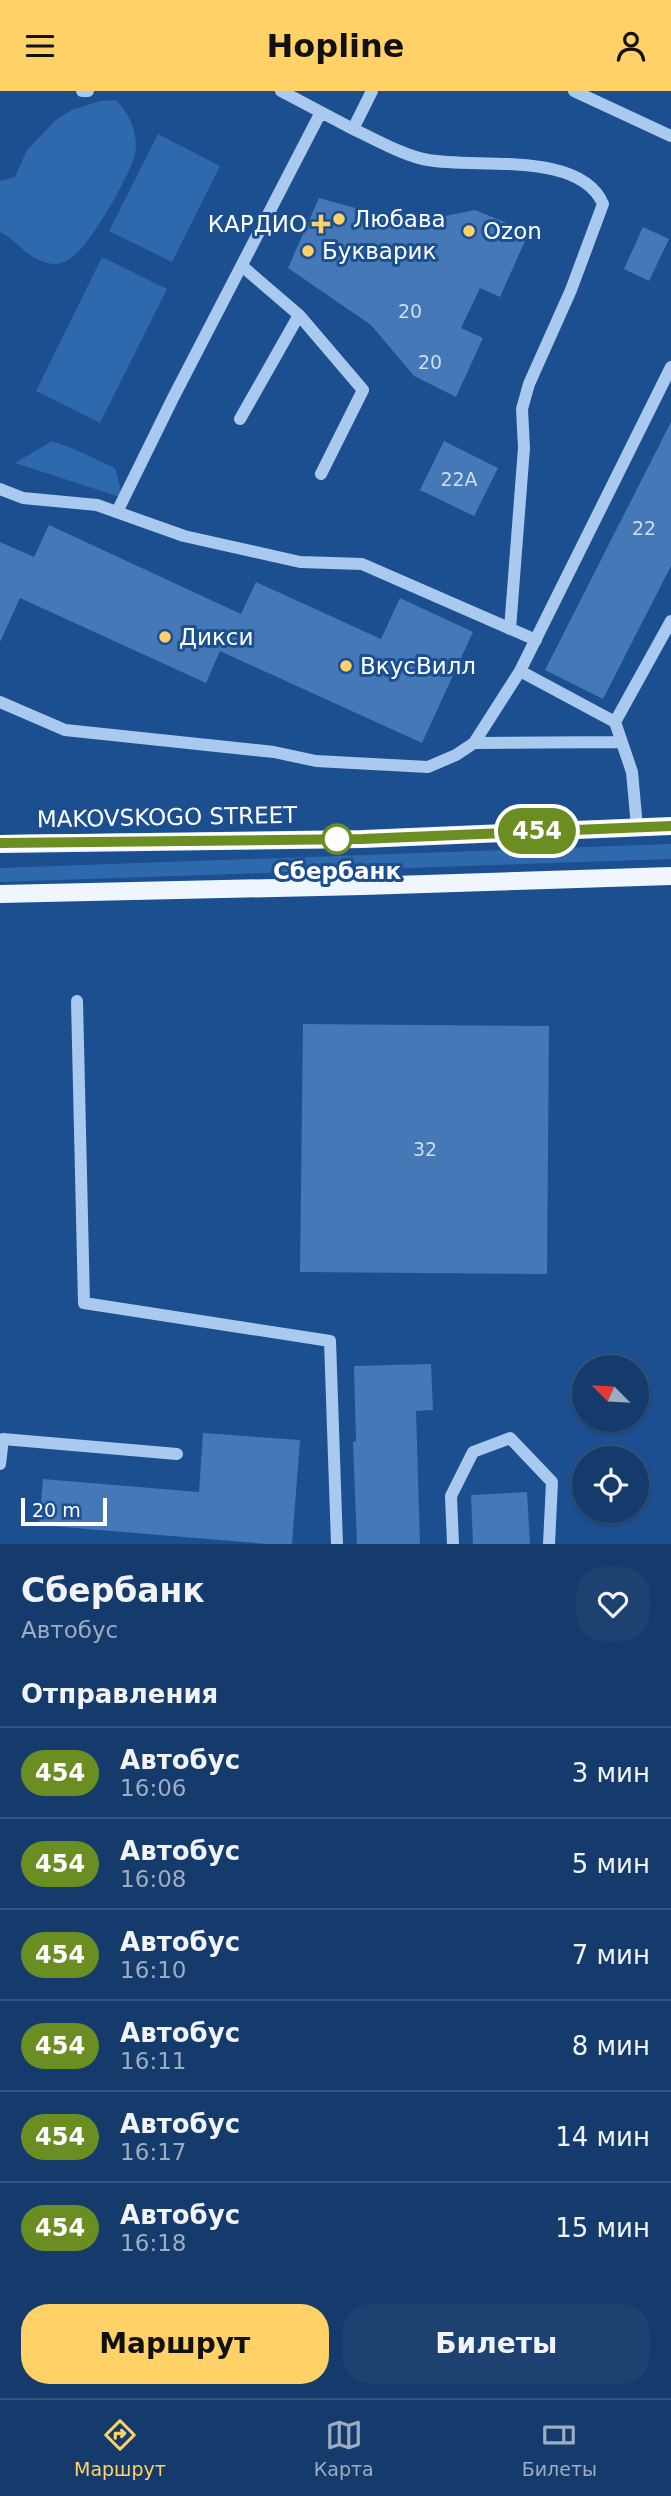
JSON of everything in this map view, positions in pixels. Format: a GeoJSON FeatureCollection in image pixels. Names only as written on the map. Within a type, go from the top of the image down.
{"type":"FeatureCollection","features":[{"type":"Feature","properties":{"kind":"main road","name":"MAKOVSKOGO STREET"},"geometry":{"type":"LineString","coordinates":[[0,843],[362,839],[671,826]]}},
{"type":"Feature","properties":{"kind":"main road"},"geometry":{"type":"LineString","coordinates":[[0,894],[671,876]]}},
{"type":"Feature","properties":{"kind":"lane"},"geometry":{"type":"LineString","coordinates":[[82,91],[88,91]]}},
{"type":"Feature","properties":{"kind":"lane"},"geometry":{"type":"LineString","coordinates":[[281,91],[353,129],[426,160],[541,166],[576,177],[598,191],[603,204],[584,257],[529,384],[522,409],[524,448],[510,629]]}},
{"type":"Feature","properties":{"kind":"lane"},"geometry":{"type":"LineString","coordinates":[[353,129],[372,91]]}},
{"type":"Feature","properties":{"kind":"lane"},"geometry":{"type":"LineString","coordinates":[[574,91],[671,136]]}},
{"type":"Feature","properties":{"kind":"lane"},"geometry":{"type":"LineString","coordinates":[[117,512],[321,112]]}},
{"type":"Feature","properties":{"kind":"lane"},"geometry":{"type":"LineString","coordinates":[[242,266],[299,315],[362,390],[321,474]]}},
{"type":"Feature","properties":{"kind":"lane"},"geometry":{"type":"LineString","coordinates":[[240,419],[299,315]]}},
{"type":"Feature","properties":{"kind":"lane"},"geometry":{"type":"LineString","coordinates":[[0,702],[65,730],[274,752],[316,761],[428,767],[456,755],[474,743],[520,671],[671,367]]}},
{"type":"Feature","properties":{"kind":"lane"},"geometry":{"type":"LineString","coordinates":[[0,489],[23,498],[97,505],[184,536],[300,562],[362,564],[536,640]]}},
{"type":"Feature","properties":{"kind":"lane"},"geometry":{"type":"LineString","coordinates":[[615,722],[671,621]]}},
{"type":"Feature","properties":{"kind":"lane"},"geometry":{"type":"LineString","coordinates":[[520,671],[615,722],[632,772],[637,827]]}},
{"type":"Feature","properties":{"kind":"lane"},"geometry":{"type":"LineString","coordinates":[[474,743],[622,742]]}},
{"type":"Feature","properties":{"kind":"lane"},"geometry":{"type":"LineString","coordinates":[[77,1001],[83,1303],[330,1341],[337,1544]]}},
{"type":"Feature","properties":{"kind":"lane"},"geometry":{"type":"LineString","coordinates":[[453,1544],[451,1496],[473,1452],[510,1438],[552,1482],[549,1544]]}},
{"type":"Feature","properties":{"kind":"lane"},"geometry":{"type":"LineString","coordinates":[[0,1464],[3,1439],[177,1454]]}},
{"type":"Feature","properties":{"kind":"shaded area"},"geometry":{"type":"Polygon","coordinates":[[[116,100],[129,117],[136,139],[135,154],[127,175],[102,220],[78,252],[58,264],[39,260],[0,232],[0,181],[15,177],[27,150],[58,118],[72,110],[100,101],[116,100]]]}},
{"type":"Feature","properties":{"kind":"shaded area"},"geometry":{"type":"Polygon","coordinates":[[[158,134],[220,166],[172,262],[109,231],[158,134]]]}},
{"type":"Feature","properties":{"kind":"shaded area"},"geometry":{"type":"Polygon","coordinates":[[[102,257],[167,289],[100,423],[36,391],[102,257]]]}},
{"type":"Feature","properties":{"kind":"shaded area"},"geometry":{"type":"Polygon","coordinates":[[[52,441],[115,468],[123,498],[15,463],[52,441]]]}},
{"type":"Feature","properties":{"kind":"shaded area"},"geometry":{"type":"Polygon","coordinates":[[[671,844],[671,859],[0,882],[0,868],[671,844]]]}},
{"type":"Feature","properties":{"kind":"building"},"geometry":{"type":"Polygon","coordinates":[[[319,198],[410,223],[475,210],[529,232],[500,297],[480,288],[461,328],[483,338],[456,397],[414,376],[371,325],[288,268],[319,198]]]}},
{"type":"Feature","properties":{"kind":"building"},"geometry":{"type":"Polygon","coordinates":[[[643,227],[669,239],[649,281],[624,269],[643,227]]]}},
{"type":"Feature","properties":{"kind":"building"},"geometry":{"type":"Polygon","coordinates":[[[671,422],[671,566],[603,699],[545,670],[671,422]]]}},
{"type":"Feature","properties":{"kind":"building"},"geometry":{"type":"Polygon","coordinates":[[[444,441],[498,468],[474,516],[420,490],[444,441]]]}},
{"type":"Feature","properties":{"kind":"building"},"geometry":{"type":"Polygon","coordinates":[[[49,525],[241,614],[256,582],[381,639],[400,598],[473,632],[422,743],[220,651],[206,683],[20,598],[0,642],[0,542],[34,557],[49,525]]]}},
{"type":"Feature","properties":{"kind":"building"},"geometry":{"type":"Polygon","coordinates":[[[303,1024],[549,1026],[547,1274],[300,1272],[303,1024]]]}},
{"type":"Feature","properties":{"kind":"building"},"geometry":{"type":"Polygon","coordinates":[[[431,1364],[433,1410],[416,1411],[420,1544],[357,1544],[353,1442],[356,1441],[354,1366],[431,1364]]]}},
{"type":"Feature","properties":{"kind":"building"},"geometry":{"type":"Polygon","coordinates":[[[203,1433],[300,1440],[292,1544],[39,1525],[43,1479],[199,1492],[203,1433]]]}},
{"type":"Feature","properties":{"kind":"building"},"geometry":{"type":"Polygon","coordinates":[[[527,1492],[530,1544],[473,1544],[471,1495],[527,1492]]]}},
{"type":"Feature","properties":{"kind":"bus line","name":"454"},"geometry":{"type":"LineString","coordinates":[[0,843],[362,839],[671,826]]}},
{"type":"Feature","properties":{"kind":"place","name":"Любава"},"geometry":{"type":"Point","coordinates":[339,219]}},
{"type":"Feature","properties":{"kind":"place","name":"КАРДИО"},"geometry":{"type":"Point","coordinates":[321,224]}},
{"type":"Feature","properties":{"kind":"place","name":"Ozon"},"geometry":{"type":"Point","coordinates":[469,231]}},
{"type":"Feature","properties":{"kind":"place","name":"Букварик"},"geometry":{"type":"Point","coordinates":[308,251]}},
{"type":"Feature","properties":{"kind":"place","name":"Дикси"},"geometry":{"type":"Point","coordinates":[165,637]}},
{"type":"Feature","properties":{"kind":"place","name":"ВкусВилл"},"geometry":{"type":"Point","coordinates":[346,666]}},
{"type":"Feature","properties":{"kind":"place","name":"Сбербанк"},"geometry":{"type":"Point","coordinates":[337,839]}}]}
